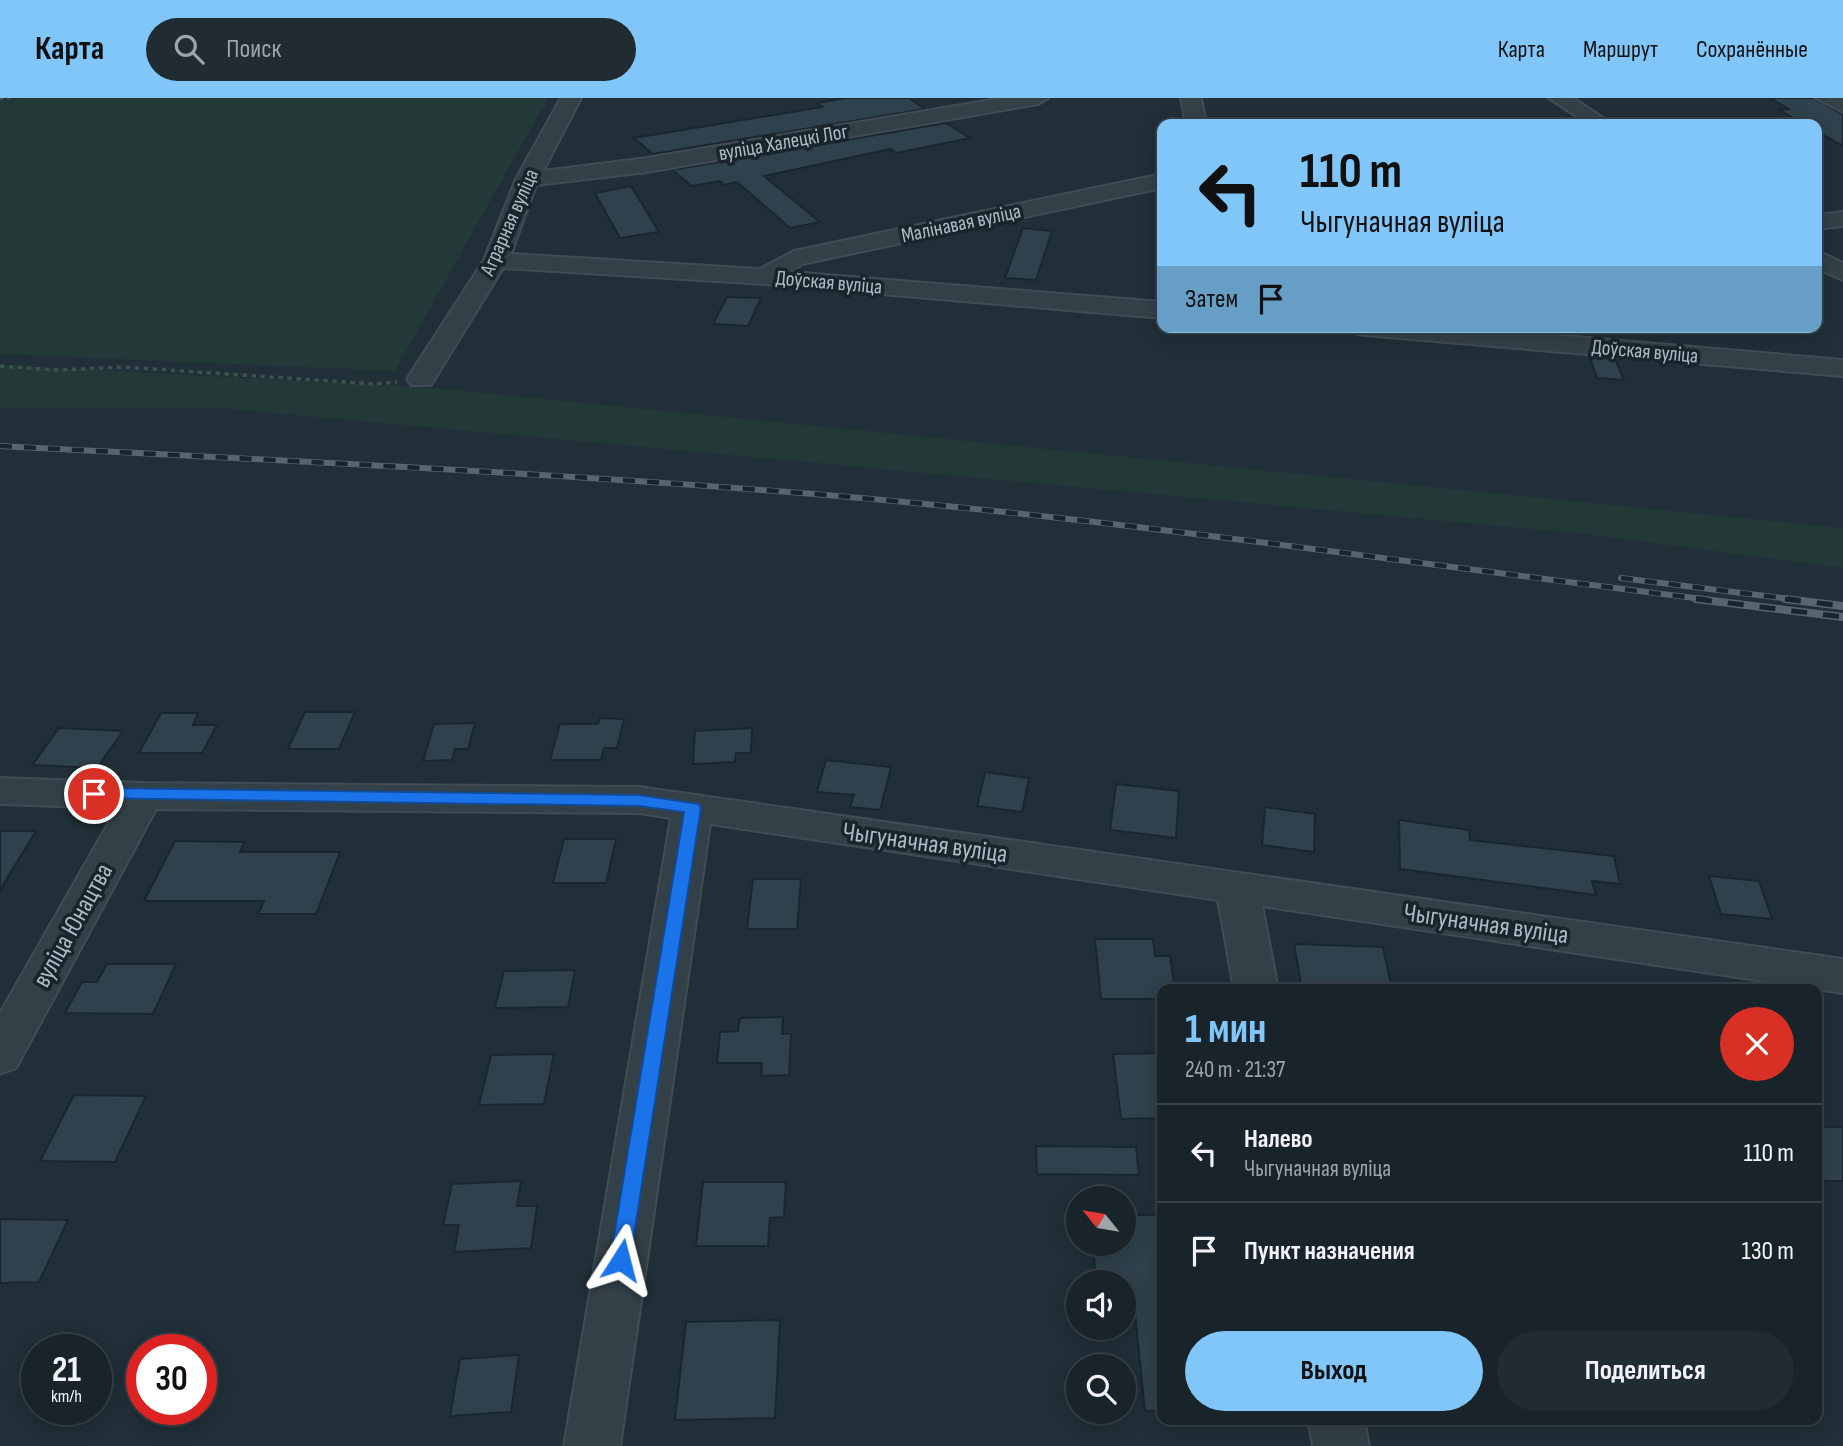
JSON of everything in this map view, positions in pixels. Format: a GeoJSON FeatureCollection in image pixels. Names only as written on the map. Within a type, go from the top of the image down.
{"type":"FeatureCollection","features":[{"type":"Feature","properties":{"kind":"street","name":"Аграрная вуліца"},"geometry":{"type":"LineString","coordinates":[[421,379],[496,260],[527,179],[571,98]]}},
{"type":"Feature","properties":{"kind":"street","name":"вуліца Халецкі Лог"},"geometry":{"type":"LineString","coordinates":[[527,179],[647,165],[1038,98]]}},
{"type":"Feature","properties":{"kind":"street"},"geometry":{"type":"LineString","coordinates":[[1191,98],[1195,119]]}},
{"type":"Feature","properties":{"kind":"street"},"geometry":{"type":"LineString","coordinates":[[1559,98],[1594,119]]}},
{"type":"Feature","properties":{"kind":"street"},"geometry":{"type":"LineString","coordinates":[[1826,98],[1843,106]]}},
{"type":"Feature","properties":{"kind":"street","name":"Малінавая вуліца"},"geometry":{"type":"LineString","coordinates":[[765,277],[794,258],[1157,182]]}},
{"type":"Feature","properties":{"kind":"street"},"geometry":{"type":"LineString","coordinates":[[1822,221],[1843,219]]}},
{"type":"Feature","properties":{"kind":"street","name":"Доўская вуліца"},"geometry":{"type":"LineString","coordinates":[[496,260],[765,277],[1157,310]]}},
{"type":"Feature","properties":{"kind":"street"},"geometry":{"type":"LineString","coordinates":[[1822,261],[1843,273]]}},
{"type":"Feature","properties":{"kind":"street","name":"Доўская вуліца"},"geometry":{"type":"LineString","coordinates":[[1434,333],[1843,368]]}},
{"type":"Feature","properties":{"kind":"street","name":"Чыгуначная вуліца"},"geometry":{"type":"LineString","coordinates":[[0,791],[144,796],[639,800],[1843,976]]}},
{"type":"Feature","properties":{"kind":"street","name":"вуліца Юнацтва"},"geometry":{"type":"LineString","coordinates":[[0,1055],[144,796]]}},
{"type":"Feature","properties":{"kind":"street"},"geometry":{"type":"LineString","coordinates":[[592,1446],[693,808]]}},
{"type":"Feature","properties":{"kind":"street"},"geometry":{"type":"LineString","coordinates":[[1237,887],[1255,984]]}},
{"type":"Feature","properties":{"kind":"street"},"geometry":{"type":"LineString","coordinates":[[1337,1425],[1340,1446]]}},
{"type":"Feature","properties":{"kind":"path"},"geometry":{"type":"LineString","coordinates":[[0,99],[11,98]]}},
{"type":"Feature","properties":{"kind":"path"},"geometry":{"type":"LineString","coordinates":[[0,366],[58,370],[124,367],[374,384],[421,379]]}},
{"type":"Feature","properties":{"kind":"green space"},"geometry":{"type":"Polygon","coordinates":[[[22,98],[548,98],[395,371],[0,354],[0,101],[22,98]]]}},
{"type":"Feature","properties":{"kind":"green space"},"geometry":{"type":"Polygon","coordinates":[[[0,365],[434,388],[1843,528],[1843,568],[1585,534],[220,408],[0,408],[0,365]]]}},
{"type":"Feature","properties":{"kind":"building"},"geometry":{"type":"Polygon","coordinates":[[[846,98],[909,98],[925,109],[653,154],[634,138],[822,107],[817,103],[846,98]]]}},
{"type":"Feature","properties":{"kind":"building"},"geometry":{"type":"Polygon","coordinates":[[[1770,98],[1814,98],[1843,115],[1843,146],[1822,134],[1822,119],[1795,119],[1779,110],[1789,109],[1770,98]]]}},
{"type":"Feature","properties":{"kind":"building"},"geometry":{"type":"Polygon","coordinates":[[[946,123],[970,138],[897,153],[890,149],[764,176],[820,222],[790,228],[737,182],[724,185],[720,181],[692,186],[672,170],[946,123]]]}},
{"type":"Feature","properties":{"kind":"building"},"geometry":{"type":"Polygon","coordinates":[[[631,186],[659,232],[620,238],[595,193],[631,186]]]}},
{"type":"Feature","properties":{"kind":"building"},"geometry":{"type":"Polygon","coordinates":[[[1023,228],[1052,231],[1036,280],[1005,278],[1023,228]]]}},
{"type":"Feature","properties":{"kind":"building"},"geometry":{"type":"Polygon","coordinates":[[[727,297],[761,298],[748,326],[713,324],[727,297]]]}},
{"type":"Feature","properties":{"kind":"building"},"geometry":{"type":"Polygon","coordinates":[[[1590,357],[1615,359],[1624,380],[1597,378],[1590,357]]]}},
{"type":"Feature","properties":{"kind":"building"},"geometry":{"type":"Polygon","coordinates":[[[305,712],[355,712],[339,749],[288,749],[305,712]]]}},
{"type":"Feature","properties":{"kind":"building"},"geometry":{"type":"Polygon","coordinates":[[[161,713],[198,713],[193,725],[217,725],[202,753],[139,753],[161,713]]]}},
{"type":"Feature","properties":{"kind":"building"},"geometry":{"type":"Polygon","coordinates":[[[600,718],[624,719],[617,748],[604,748],[601,760],[550,760],[560,724],[598,724],[600,718]]]}},
{"type":"Feature","properties":{"kind":"building"},"geometry":{"type":"Polygon","coordinates":[[[475,723],[468,749],[455,749],[452,760],[423,761],[434,724],[475,723]]]}},
{"type":"Feature","properties":{"kind":"building"},"geometry":{"type":"Polygon","coordinates":[[[59,728],[123,731],[97,768],[32,765],[59,728]]]}},
{"type":"Feature","properties":{"kind":"building"},"geometry":{"type":"Polygon","coordinates":[[[752,728],[751,753],[736,753],[735,762],[693,764],[695,731],[752,728]]]}},
{"type":"Feature","properties":{"kind":"building"},"geometry":{"type":"Polygon","coordinates":[[[826,760],[891,767],[880,810],[850,807],[854,795],[817,792],[826,760]]]}},
{"type":"Feature","properties":{"kind":"building"},"geometry":{"type":"Polygon","coordinates":[[[985,772],[1029,778],[1022,812],[977,806],[985,772]]]}},
{"type":"Feature","properties":{"kind":"building"},"geometry":{"type":"Polygon","coordinates":[[[1116,784],[1179,791],[1176,838],[1110,830],[1116,784]]]}},
{"type":"Feature","properties":{"kind":"building"},"geometry":{"type":"Polygon","coordinates":[[[1265,807],[1315,814],[1314,852],[1262,845],[1265,807]]]}},
{"type":"Feature","properties":{"kind":"building"},"geometry":{"type":"Polygon","coordinates":[[[1399,820],[1469,830],[1470,840],[1614,856],[1620,884],[1592,881],[1596,895],[1400,869],[1399,820]]]}},
{"type":"Feature","properties":{"kind":"building"},"geometry":{"type":"Polygon","coordinates":[[[0,831],[36,831],[0,890],[0,831]]]}},
{"type":"Feature","properties":{"kind":"building"},"geometry":{"type":"Polygon","coordinates":[[[564,839],[616,839],[606,883],[553,883],[564,839]]]}},
{"type":"Feature","properties":{"kind":"building"},"geometry":{"type":"Polygon","coordinates":[[[175,841],[244,842],[240,852],[340,852],[316,914],[258,914],[264,901],[144,901],[175,841]]]}},
{"type":"Feature","properties":{"kind":"building"},"geometry":{"type":"Polygon","coordinates":[[[1709,876],[1759,881],[1772,919],[1721,914],[1709,876]]]}},
{"type":"Feature","properties":{"kind":"building"},"geometry":{"type":"Polygon","coordinates":[[[753,879],[801,879],[797,929],[747,929],[753,879]]]}},
{"type":"Feature","properties":{"kind":"building"},"geometry":{"type":"Polygon","coordinates":[[[1095,939],[1153,939],[1155,956],[1170,956],[1174,984],[1157,984],[1157,999],[1101,999],[1095,939]]]}},
{"type":"Feature","properties":{"kind":"building"},"geometry":{"type":"Polygon","coordinates":[[[1294,944],[1383,947],[1391,984],[1301,984],[1294,944]]]}},
{"type":"Feature","properties":{"kind":"building"},"geometry":{"type":"Polygon","coordinates":[[[107,964],[176,964],[153,1014],[65,1013],[82,982],[97,982],[107,964]]]}},
{"type":"Feature","properties":{"kind":"building"},"geometry":{"type":"Polygon","coordinates":[[[575,970],[568,1007],[495,1008],[504,971],[575,970]]]}},
{"type":"Feature","properties":{"kind":"building"},"geometry":{"type":"Polygon","coordinates":[[[783,1017],[782,1034],[791,1034],[789,1075],[761,1076],[762,1063],[717,1063],[720,1032],[738,1031],[740,1018],[783,1017]]]}},
{"type":"Feature","properties":{"kind":"building"},"geometry":{"type":"Polygon","coordinates":[[[1157,1053],[1157,1118],[1121,1119],[1113,1054],[1157,1053]]]}},
{"type":"Feature","properties":{"kind":"building"},"geometry":{"type":"Polygon","coordinates":[[[554,1054],[544,1104],[479,1105],[491,1055],[554,1054]]]}},
{"type":"Feature","properties":{"kind":"building"},"geometry":{"type":"Polygon","coordinates":[[[74,1095],[146,1096],[115,1162],[40,1161],[74,1095]]]}},
{"type":"Feature","properties":{"kind":"building"},"geometry":{"type":"Polygon","coordinates":[[[1822,1127],[1843,1127],[1843,1181],[1822,1181],[1822,1127]]]}},
{"type":"Feature","properties":{"kind":"building"},"geometry":{"type":"Polygon","coordinates":[[[1036,1146],[1136,1147],[1139,1175],[1037,1174],[1036,1146]]]}},
{"type":"Feature","properties":{"kind":"building"},"geometry":{"type":"Polygon","coordinates":[[[521,1181],[517,1206],[537,1206],[531,1248],[454,1252],[459,1225],[443,1225],[452,1184],[521,1181]]]}},
{"type":"Feature","properties":{"kind":"building"},"geometry":{"type":"Polygon","coordinates":[[[703,1182],[786,1182],[784,1217],[770,1218],[768,1246],[696,1246],[703,1182]]]}},
{"type":"Feature","properties":{"kind":"building"},"geometry":{"type":"Polygon","coordinates":[[[1136,1215],[1157,1215],[1157,1410],[1145,1411],[1136,1323],[1136,1270],[1095,1270],[1094,1256],[1136,1256],[1136,1215]]]}},
{"type":"Feature","properties":{"kind":"building"},"geometry":{"type":"Polygon","coordinates":[[[0,1219],[68,1220],[39,1282],[0,1283],[0,1219]]]}},
{"type":"Feature","properties":{"kind":"building"},"geometry":{"type":"Polygon","coordinates":[[[780,1320],[775,1418],[675,1420],[686,1322],[780,1320]]]}},
{"type":"Feature","properties":{"kind":"building"},"geometry":{"type":"Polygon","coordinates":[[[519,1355],[511,1412],[450,1416],[460,1359],[519,1355]]]}},
{"type":"Feature","properties":{"kind":"railway"},"geometry":{"type":"LineString","coordinates":[[0,446],[601,479],[915,503],[1143,528],[1710,600]]}},
{"type":"Feature","properties":{"kind":"railway"},"geometry":{"type":"LineString","coordinates":[[1621,578],[1799,600]]}},
{"type":"Feature","properties":{"kind":"railway"},"geometry":{"type":"LineString","coordinates":[[1696,599],[1843,617]]}},
{"type":"Feature","properties":{"kind":"railway"},"geometry":{"type":"LineString","coordinates":[[1785,599],[1843,606]]}},
{"type":"Feature","properties":{"kind":"route"},"geometry":{"type":"LineString","coordinates":[[94,794],[639,800],[693,808],[621,1260]]}}]}
